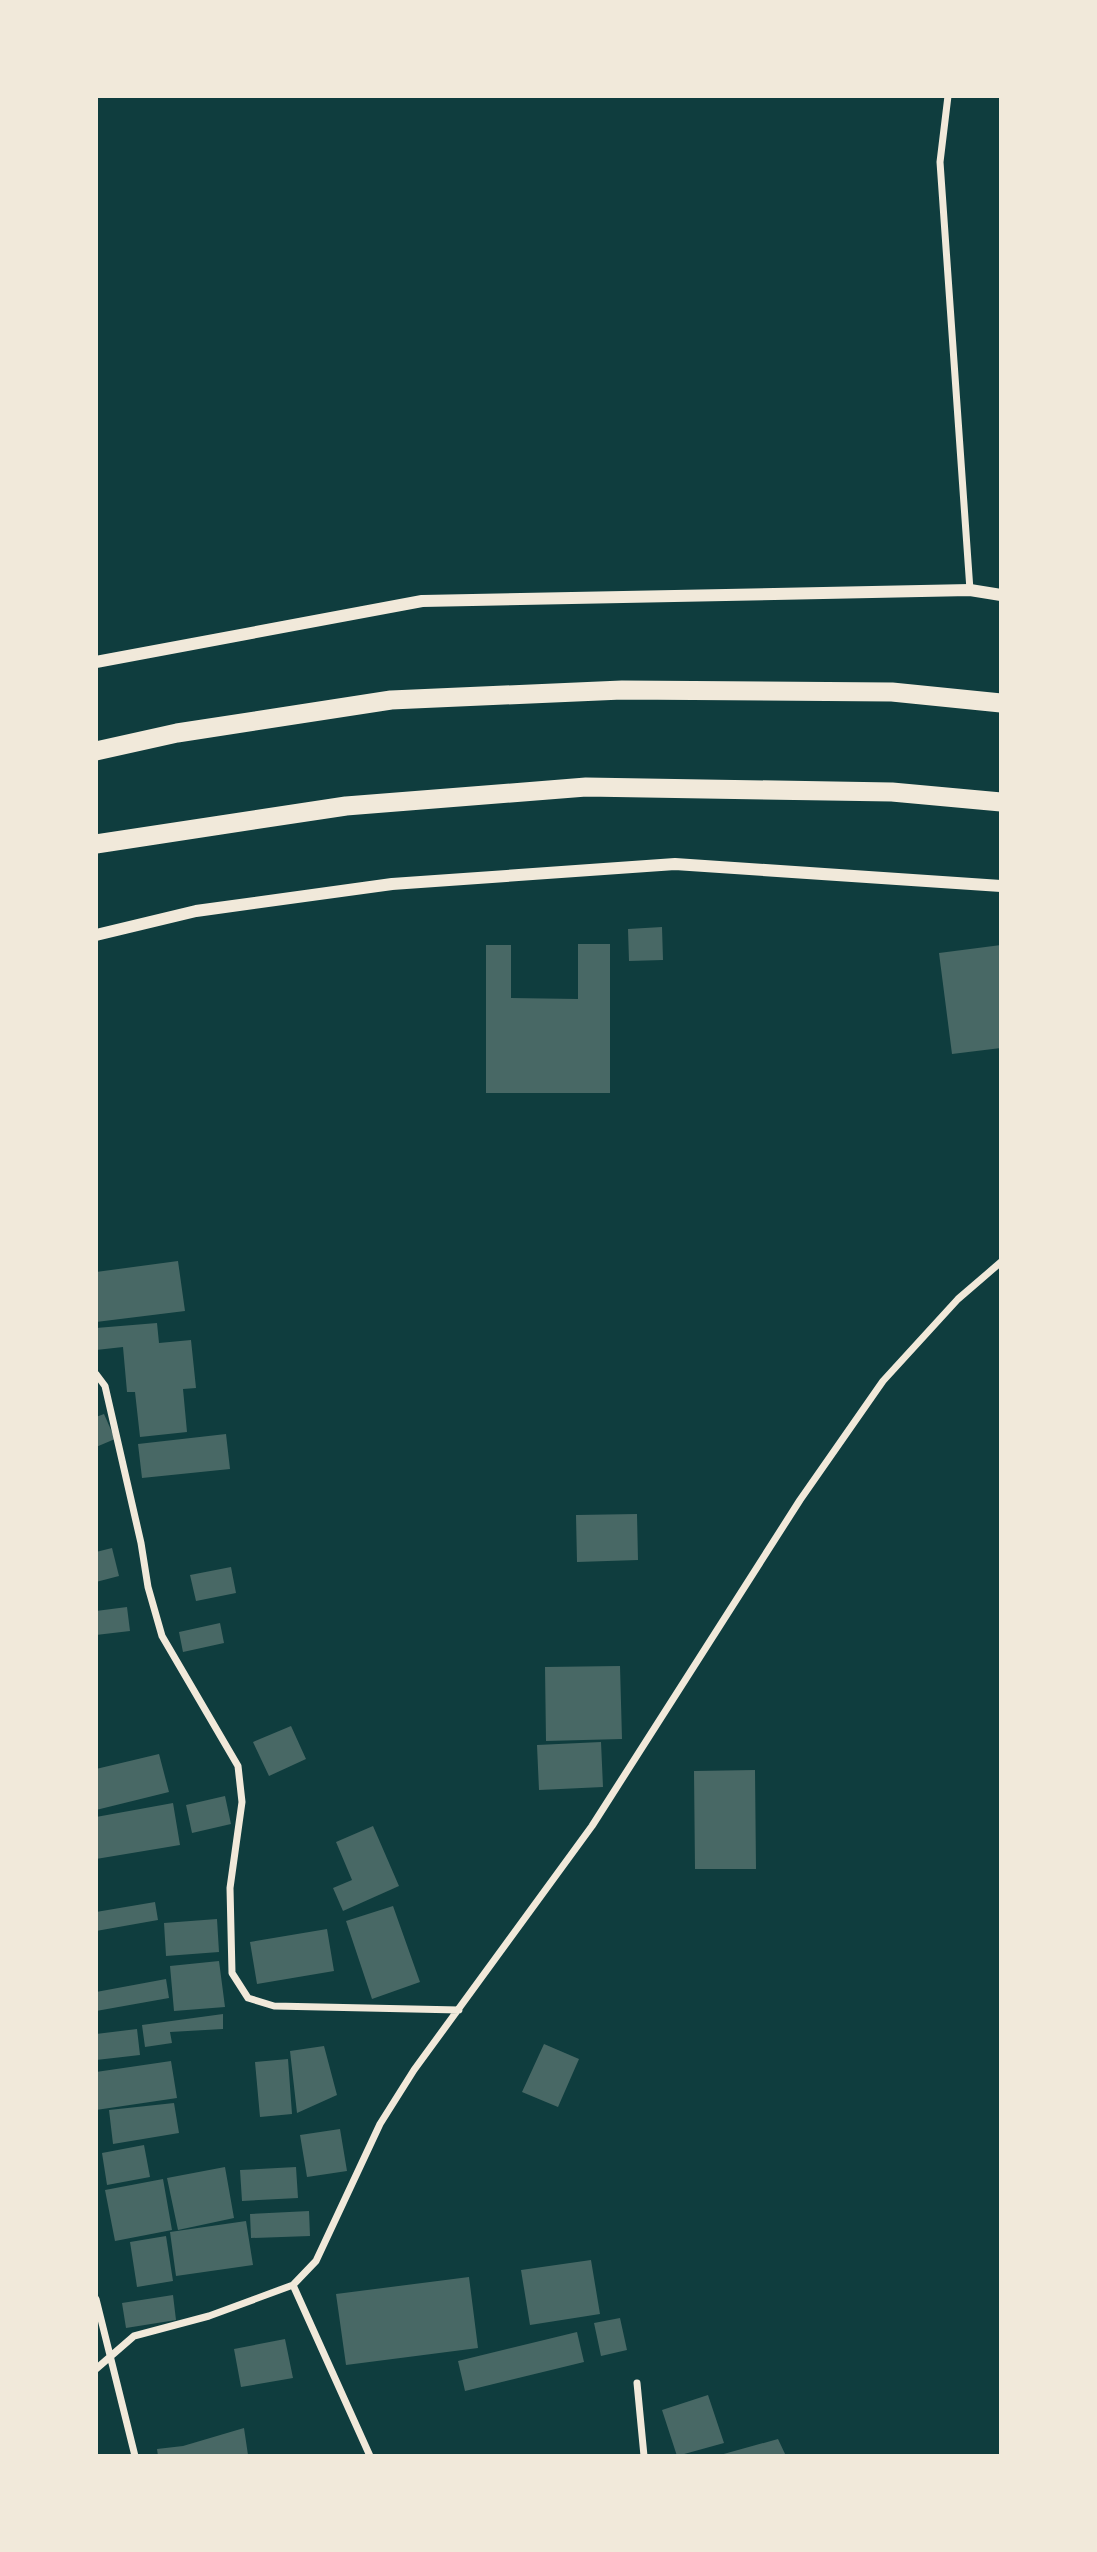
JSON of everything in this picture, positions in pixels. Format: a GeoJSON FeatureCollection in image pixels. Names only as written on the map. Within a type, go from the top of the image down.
{"type":"FeatureCollection","features":[{"type":"Feature","properties":{"kind":"highway"},"geometry":{"type":"LineString","coordinates":[[96,751],[177,733],[391,700],[622,690],[892,692],[1001,703]]}},
{"type":"Feature","properties":{"kind":"highway"},"geometry":{"type":"LineString","coordinates":[[96,844],[346,806],[586,787],[892,792],[1001,802]]}},
{"type":"Feature","properties":{"kind":"street"},"geometry":{"type":"LineString","coordinates":[[948,96],[940,162],[970,590]]}},
{"type":"Feature","properties":{"kind":"street"},"geometry":{"type":"LineString","coordinates":[[96,662],[422,601],[970,590],[1001,595]]}},
{"type":"Feature","properties":{"kind":"street"},"geometry":{"type":"LineString","coordinates":[[96,935],[197,911],[392,884],[676,864],[1001,886]]}},
{"type":"Feature","properties":{"kind":"street"},"geometry":{"type":"LineString","coordinates":[[96,2369],[134,2336],[209,2316],[293,2285],[316,2261],[380,2124],[414,2070],[592,1826],[800,1500],[883,1381],[958,1299],[1001,1262]]}},
{"type":"Feature","properties":{"kind":"street"},"geometry":{"type":"LineString","coordinates":[[96,1374],[105,1385],[141,1544],[148,1587],[162,1636],[238,1766],[242,1802],[230,1888],[232,1973],[248,1998],[274,2007],[459,2010]]}},
{"type":"Feature","properties":{"kind":"street"},"geometry":{"type":"LineString","coordinates":[[293,2285],[370,2456]]}},
{"type":"Feature","properties":{"kind":"street"},"geometry":{"type":"LineString","coordinates":[[96,2299],[135,2456]]}},
{"type":"Feature","properties":{"kind":"street"},"geometry":{"type":"LineString","coordinates":[[637,2383],[644,2456]]}},
{"type":"Feature","properties":{"kind":"building"},"geometry":{"type":"Polygon","coordinates":[[[662,927],[663,960],[629,961],[628,929],[662,927]]]}},
{"type":"Feature","properties":{"kind":"building"},"geometry":{"type":"Polygon","coordinates":[[[578,944],[610,944],[610,1093],[486,1093],[486,945],[511,945],[511,998],[578,999],[578,944]]]}},
{"type":"Feature","properties":{"kind":"building"},"geometry":{"type":"Polygon","coordinates":[[[1001,945],[1001,1048],[952,1054],[939,953],[1001,945]]]}},
{"type":"Feature","properties":{"kind":"building"},"geometry":{"type":"Polygon","coordinates":[[[178,1261],[185,1311],[96,1322],[96,1272],[178,1261]]]}},
{"type":"Feature","properties":{"kind":"building"},"geometry":{"type":"Polygon","coordinates":[[[157,1323],[159,1343],[191,1340],[196,1388],[183,1389],[187,1432],[140,1437],[135,1392],[127,1392],[123,1347],[96,1350],[96,1328],[157,1323]]]}},
{"type":"Feature","properties":{"kind":"building"},"geometry":{"type":"Polygon","coordinates":[[[104,1414],[115,1439],[96,1447],[96,1417],[104,1414]]]}},
{"type":"Feature","properties":{"kind":"building"},"geometry":{"type":"Polygon","coordinates":[[[226,1434],[230,1469],[142,1478],[138,1444],[226,1434]]]}},
{"type":"Feature","properties":{"kind":"building"},"geometry":{"type":"Polygon","coordinates":[[[637,1514],[638,1560],[577,1562],[576,1515],[637,1514]]]}},
{"type":"Feature","properties":{"kind":"building"},"geometry":{"type":"Polygon","coordinates":[[[112,1548],[119,1576],[96,1582],[96,1552],[112,1548]]]}},
{"type":"Feature","properties":{"kind":"building"},"geometry":{"type":"Polygon","coordinates":[[[231,1567],[236,1593],[196,1601],[190,1575],[231,1567]]]}},
{"type":"Feature","properties":{"kind":"building"},"geometry":{"type":"Polygon","coordinates":[[[127,1607],[130,1631],[96,1635],[96,1611],[127,1607]]]}},
{"type":"Feature","properties":{"kind":"building"},"geometry":{"type":"Polygon","coordinates":[[[220,1623],[224,1643],[183,1652],[179,1632],[220,1623]]]}},
{"type":"Feature","properties":{"kind":"building"},"geometry":{"type":"Polygon","coordinates":[[[620,1666],[622,1739],[546,1741],[545,1667],[620,1666]]]}},
{"type":"Feature","properties":{"kind":"building"},"geometry":{"type":"Polygon","coordinates":[[[291,1726],[306,1759],[269,1776],[253,1742],[291,1726]]]}},
{"type":"Feature","properties":{"kind":"building"},"geometry":{"type":"Polygon","coordinates":[[[601,1742],[603,1787],[539,1790],[537,1745],[601,1742]]]}},
{"type":"Feature","properties":{"kind":"building"},"geometry":{"type":"Polygon","coordinates":[[[159,1754],[169,1792],[96,1810],[96,1769],[159,1754]]]}},
{"type":"Feature","properties":{"kind":"building"},"geometry":{"type":"Polygon","coordinates":[[[755,1770],[756,1869],[695,1869],[694,1771],[755,1770]]]}},
{"type":"Feature","properties":{"kind":"building"},"geometry":{"type":"Polygon","coordinates":[[[225,1796],[231,1824],[192,1833],[186,1805],[225,1796]]]}},
{"type":"Feature","properties":{"kind":"building"},"geometry":{"type":"Polygon","coordinates":[[[173,1803],[180,1845],[96,1859],[96,1817],[173,1803]]]}},
{"type":"Feature","properties":{"kind":"building"},"geometry":{"type":"Polygon","coordinates":[[[373,1826],[399,1886],[343,1911],[333,1888],[352,1880],[336,1842],[373,1826]]]}},
{"type":"Feature","properties":{"kind":"building"},"geometry":{"type":"Polygon","coordinates":[[[155,1902],[158,1920],[96,1931],[96,1912],[155,1902]]]}},
{"type":"Feature","properties":{"kind":"building"},"geometry":{"type":"Polygon","coordinates":[[[393,1906],[420,1982],[372,1999],[346,1921],[393,1906]]]}},
{"type":"Feature","properties":{"kind":"building"},"geometry":{"type":"Polygon","coordinates":[[[217,1919],[219,1952],[166,1956],[164,1923],[217,1919]]]}},
{"type":"Feature","properties":{"kind":"building"},"geometry":{"type":"Polygon","coordinates":[[[327,1929],[334,1971],[257,1984],[250,1942],[327,1929]]]}},
{"type":"Feature","properties":{"kind":"building"},"geometry":{"type":"Polygon","coordinates":[[[219,1961],[225,2007],[174,2011],[170,1966],[219,1961]]]}},
{"type":"Feature","properties":{"kind":"building"},"geometry":{"type":"Polygon","coordinates":[[[166,1979],[169,1998],[96,2011],[96,1992],[166,1979]]]}},
{"type":"Feature","properties":{"kind":"building"},"geometry":{"type":"Polygon","coordinates":[[[223,2014],[223,2029],[170,2032],[172,2043],[145,2047],[142,2025],[223,2014]]]}},
{"type":"Feature","properties":{"kind":"building"},"geometry":{"type":"Polygon","coordinates":[[[137,2029],[140,2055],[96,2060],[96,2034],[137,2029]]]}},
{"type":"Feature","properties":{"kind":"building"},"geometry":{"type":"Polygon","coordinates":[[[544,2044],[579,2059],[558,2107],[522,2092],[544,2044]]]}},
{"type":"Feature","properties":{"kind":"building"},"geometry":{"type":"Polygon","coordinates":[[[324,2046],[337,2095],[297,2113],[290,2051],[324,2046]]]}},
{"type":"Feature","properties":{"kind":"building"},"geometry":{"type":"Polygon","coordinates":[[[288,2059],[292,2114],[260,2117],[255,2062],[288,2059]]]}},
{"type":"Feature","properties":{"kind":"building"},"geometry":{"type":"Polygon","coordinates":[[[171,2061],[177,2098],[96,2110],[96,2072],[171,2061]]]}},
{"type":"Feature","properties":{"kind":"building"},"geometry":{"type":"Polygon","coordinates":[[[174,2103],[179,2133],[113,2144],[109,2110],[174,2103]]]}},
{"type":"Feature","properties":{"kind":"building"},"geometry":{"type":"Polygon","coordinates":[[[340,2129],[347,2171],[307,2177],[300,2135],[340,2129]]]}},
{"type":"Feature","properties":{"kind":"building"},"geometry":{"type":"Polygon","coordinates":[[[144,2145],[150,2177],[107,2185],[102,2153],[144,2145]]]}},
{"type":"Feature","properties":{"kind":"building"},"geometry":{"type":"Polygon","coordinates":[[[225,2167],[234,2218],[178,2230],[167,2178],[225,2167]]]}},
{"type":"Feature","properties":{"kind":"building"},"geometry":{"type":"Polygon","coordinates":[[[296,2167],[298,2198],[242,2201],[240,2170],[296,2167]]]}},
{"type":"Feature","properties":{"kind":"building"},"geometry":{"type":"Polygon","coordinates":[[[163,2179],[172,2230],[115,2241],[105,2190],[163,2179]]]}},
{"type":"Feature","properties":{"kind":"building"},"geometry":{"type":"Polygon","coordinates":[[[309,2211],[310,2236],[251,2238],[250,2214],[309,2211]]]}},
{"type":"Feature","properties":{"kind":"building"},"geometry":{"type":"Polygon","coordinates":[[[246,2221],[253,2265],[176,2276],[170,2232],[246,2221]]]}},
{"type":"Feature","properties":{"kind":"building"},"geometry":{"type":"Polygon","coordinates":[[[166,2236],[173,2281],[137,2287],[130,2242],[166,2236]]]}},
{"type":"Feature","properties":{"kind":"building"},"geometry":{"type":"Polygon","coordinates":[[[591,2260],[600,2314],[530,2325],[521,2270],[591,2260]]]}},
{"type":"Feature","properties":{"kind":"building"},"geometry":{"type":"Polygon","coordinates":[[[469,2277],[478,2348],[346,2365],[336,2294],[469,2277]]]}},
{"type":"Feature","properties":{"kind":"building"},"geometry":{"type":"Polygon","coordinates":[[[173,2295],[176,2320],[126,2328],[122,2303],[173,2295]]]}},
{"type":"Feature","properties":{"kind":"building"},"geometry":{"type":"Polygon","coordinates":[[[620,2318],[627,2350],[601,2356],[594,2323],[620,2318]]]}},
{"type":"Feature","properties":{"kind":"building"},"geometry":{"type":"Polygon","coordinates":[[[577,2332],[584,2362],[465,2391],[458,2361],[577,2332]]]}},
{"type":"Feature","properties":{"kind":"building"},"geometry":{"type":"Polygon","coordinates":[[[285,2339],[293,2378],[241,2387],[234,2349],[285,2339]]]}},
{"type":"Feature","properties":{"kind":"building"},"geometry":{"type":"Polygon","coordinates":[[[708,2395],[724,2443],[677,2456],[662,2410],[708,2395]]]}},
{"type":"Feature","properties":{"kind":"building"},"geometry":{"type":"Polygon","coordinates":[[[244,2428],[248,2455],[158,2456],[157,2449],[183,2446],[244,2428]]]}},
{"type":"Feature","properties":{"kind":"building"},"geometry":{"type":"Polygon","coordinates":[[[778,2439],[786,2456],[720,2456],[720,2455],[778,2439]]]}}]}
